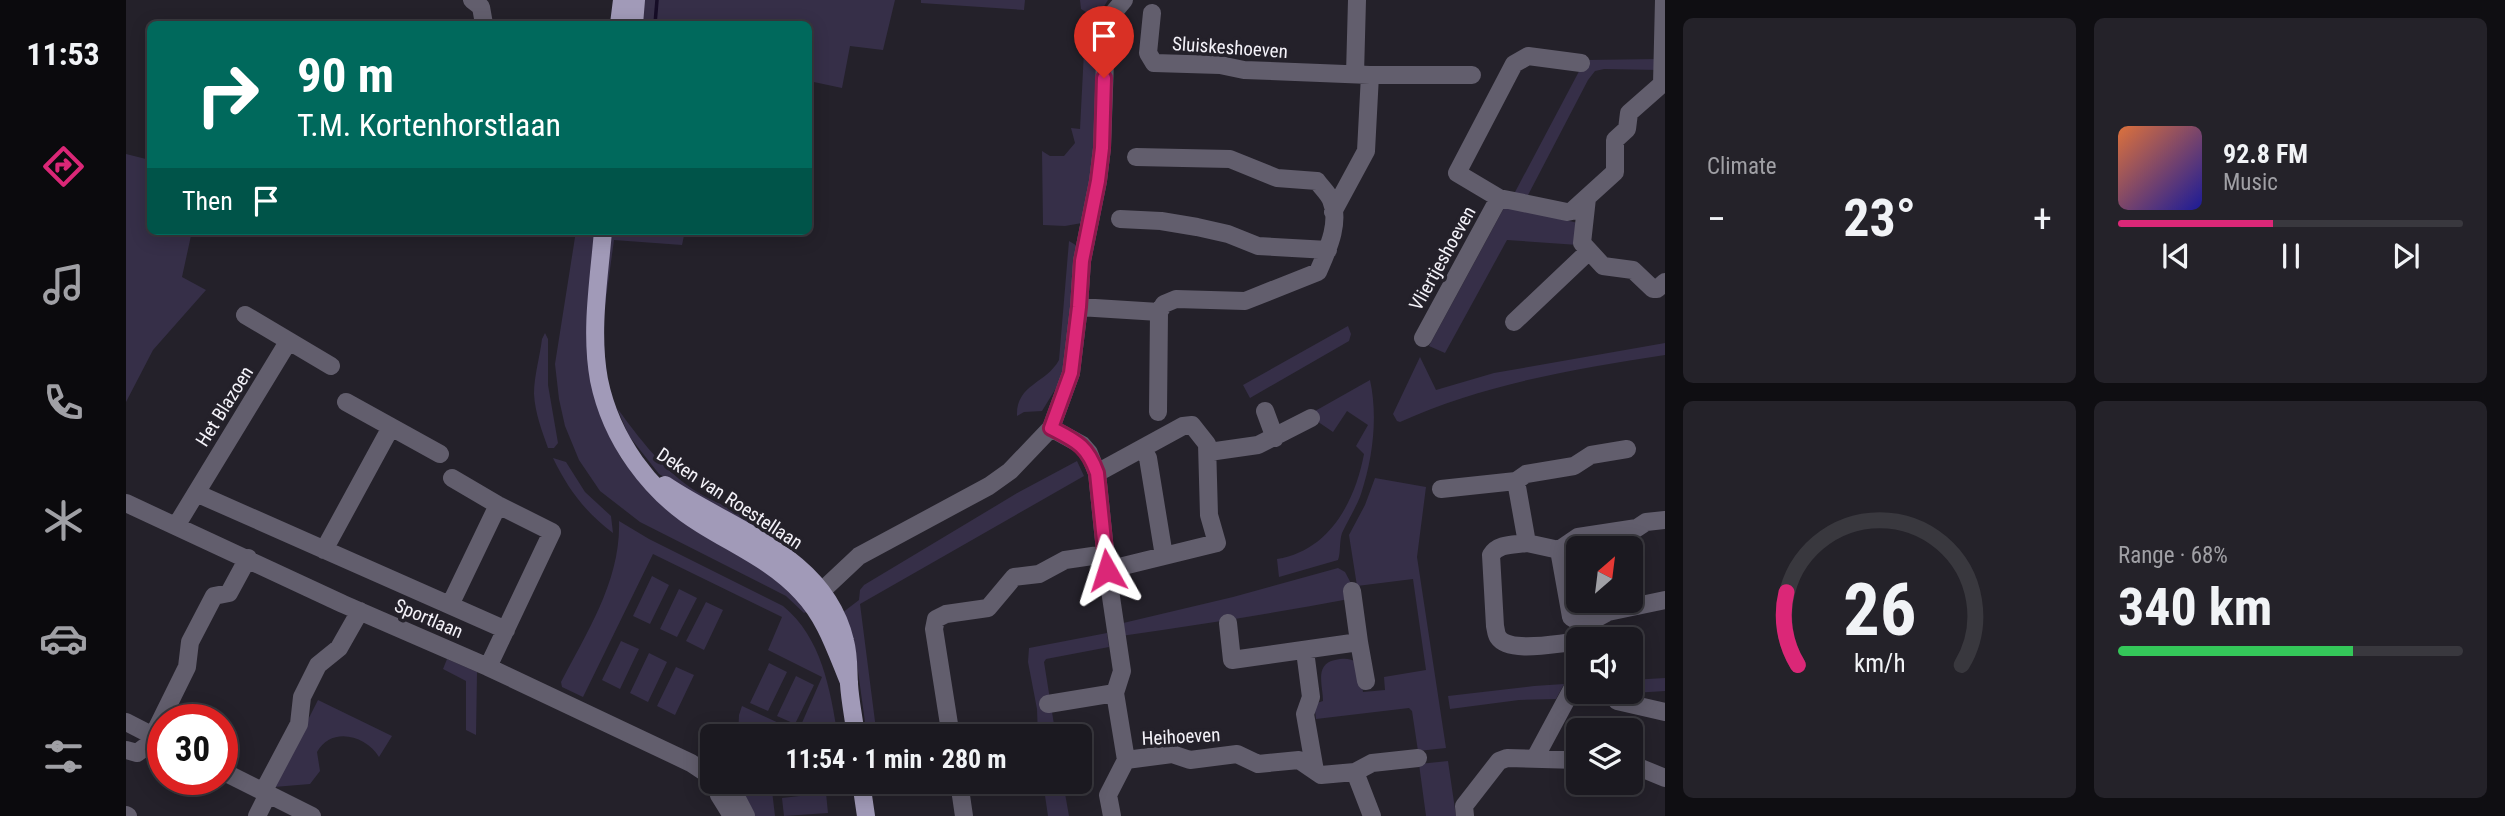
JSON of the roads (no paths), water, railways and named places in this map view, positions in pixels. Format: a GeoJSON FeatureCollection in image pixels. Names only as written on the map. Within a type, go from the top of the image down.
{"type":"FeatureCollection","features":[{"type":"Feature","properties":{"kind":"main road"},"geometry":{"type":"LineString","coordinates":[[619,21],[622,0]]}},
{"type":"Feature","properties":{"kind":"main road"},"geometry":{"type":"LineString","coordinates":[[634,21],[636,0]]}},
{"type":"Feature","properties":{"kind":"main road","name":"Deken van Roestellaan"},"geometry":{"type":"LineString","coordinates":[[603,235],[596,323],[599,380],[614,426],[649,482],[684,514],[811,591],[849,682],[854,724]]}},
{"type":"Feature","properties":{"kind":"main road"},"geometry":{"type":"LineString","coordinates":[[863,794],[866,816]]}},
{"type":"Feature","properties":{"kind":"street"},"geometry":{"type":"LineString","coordinates":[[472,0],[481,6],[484,21]]}},
{"type":"Feature","properties":{"kind":"street"},"geometry":{"type":"LineString","coordinates":[[811,591],[859,556],[989,486],[1010,471],[1051,428],[1071,373],[1082,261],[1098,181],[1102,148],[1106,31],[1109,18],[1124,0]]}},
{"type":"Feature","properties":{"kind":"street"},"geometry":{"type":"LineString","coordinates":[[1333,212],[1366,151],[1357,0]]}},
{"type":"Feature","properties":{"kind":"street"},"geometry":{"type":"LineString","coordinates":[[1664,0],[1663,84],[1629,113],[1627,129],[1615,140],[1615,172],[1587,198],[1581,243],[1603,266],[1633,270],[1653,289],[1665,282]]}},
{"type":"Feature","properties":{"kind":"street","name":"Sluiskeshoeven"},"geometry":{"type":"LineString","coordinates":[[1152,13],[1148,53],[1154,63],[1363,75],[1472,75]]}},
{"type":"Feature","properties":{"kind":"street","name":"Vliertjeshoeven"},"geometry":{"type":"LineString","coordinates":[[1581,63],[1528,56],[1514,64],[1457,173],[1499,198],[1567,212],[1587,198]]}},
{"type":"Feature","properties":{"kind":"street"},"geometry":{"type":"LineString","coordinates":[[1136,157],[1230,159],[1277,178],[1317,181],[1331,199],[1333,212],[1331,242],[1318,272],[1245,301],[1176,299],[1164,304],[1159,312],[1158,412]]}},
{"type":"Feature","properties":{"kind":"street","name":"Vliertjeshoeven"},"geometry":{"type":"LineString","coordinates":[[1423,338],[1499,198]]}},
{"type":"Feature","properties":{"kind":"street"},"geometry":{"type":"LineString","coordinates":[[1120,219],[1161,221],[1197,227],[1228,234],[1258,246],[1328,250]]}},
{"type":"Feature","properties":{"kind":"street"},"geometry":{"type":"LineString","coordinates":[[1514,322],[1589,251]]}},
{"type":"Feature","properties":{"kind":"street"},"geometry":{"type":"LineString","coordinates":[[1079,307],[1159,312]]}},
{"type":"Feature","properties":{"kind":"street"},"geometry":{"type":"LineString","coordinates":[[245,314],[331,366]]}},
{"type":"Feature","properties":{"kind":"street","name":"Het Blazoen"},"geometry":{"type":"LineString","coordinates":[[176,526],[288,342]]}},
{"type":"Feature","properties":{"kind":"street"},"geometry":{"type":"LineString","coordinates":[[346,402],[440,454]]}},
{"type":"Feature","properties":{"kind":"street"},"geometry":{"type":"LineString","coordinates":[[1265,411],[1275,438]]}},
{"type":"Feature","properties":{"kind":"street"},"geometry":{"type":"LineString","coordinates":[[1209,452],[1258,445],[1311,418]]}},
{"type":"Feature","properties":{"kind":"street"},"geometry":{"type":"LineString","coordinates":[[949,724],[934,629],[936,619],[946,614],[988,608],[1014,577],[1039,575],[1065,560],[1106,562],[1164,555],[1217,543],[1209,515],[1209,452],[1207,444],[1192,425],[1183,426],[1097,473],[1089,453],[1082,445],[1051,428]]}},
{"type":"Feature","properties":{"kind":"street"},"geometry":{"type":"LineString","coordinates":[[324,550],[391,427]]}},
{"type":"Feature","properties":{"kind":"street"},"geometry":{"type":"LineString","coordinates":[[1142,449],[1148,458],[1164,555]]}},
{"type":"Feature","properties":{"kind":"street"},"geometry":{"type":"LineString","coordinates":[[1441,489],[1516,481],[1526,474],[1574,466],[1591,455],[1627,449]]}},
{"type":"Feature","properties":{"kind":"street","name":"Heihoeven"},"geometry":{"type":"LineString","coordinates":[[1097,473],[1106,562],[1122,671],[1115,693],[1126,761],[1108,795],[1112,816]]}},
{"type":"Feature","properties":{"kind":"street"},"geometry":{"type":"LineString","coordinates":[[452,478],[552,532],[488,667]]}},
{"type":"Feature","properties":{"kind":"street"},"geometry":{"type":"LineString","coordinates":[[1516,481],[1527,543]]}},
{"type":"Feature","properties":{"kind":"street"},"geometry":{"type":"LineString","coordinates":[[196,492],[506,631]]}},
{"type":"Feature","properties":{"kind":"street"},"geometry":{"type":"LineString","coordinates":[[450,606],[498,505]]}},
{"type":"Feature","properties":{"kind":"street","name":"Sportlaan"},"geometry":{"type":"LineString","coordinates":[[127,506],[488,667],[700,769]]}},
{"type":"Feature","properties":{"kind":"street"},"geometry":{"type":"LineString","coordinates":[[1566,643],[1516,647],[1498,637],[1495,626],[1491,555],[1493,551],[1502,546],[1527,543],[1559,550],[1578,537],[1637,528],[1646,522],[1665,520]]}},
{"type":"Feature","properties":{"kind":"street"},"geometry":{"type":"LineString","coordinates":[[1559,550],[1571,617],[1584,625],[1608,612],[1665,600]]}},
{"type":"Feature","properties":{"kind":"street"},"geometry":{"type":"LineString","coordinates":[[172,704],[187,667],[190,642],[214,596],[229,593],[248,558]]}},
{"type":"Feature","properties":{"kind":"street"},"geometry":{"type":"LineString","coordinates":[[1352,591],[1366,681]]}},
{"type":"Feature","properties":{"kind":"street"},"geometry":{"type":"LineString","coordinates":[[257,816],[265,793],[299,723],[302,697],[318,665],[339,648],[360,611]]}},
{"type":"Feature","properties":{"kind":"street"},"geometry":{"type":"LineString","coordinates":[[1228,623],[1232,660],[1359,642]]}},
{"type":"Feature","properties":{"kind":"street"},"geometry":{"type":"LineString","coordinates":[[1305,651],[1311,696],[1305,714],[1315,771]]}},
{"type":"Feature","properties":{"kind":"street"},"geometry":{"type":"LineString","coordinates":[[1048,704],[1115,693]]}},
{"type":"Feature","properties":{"kind":"street"},"geometry":{"type":"LineString","coordinates":[[1535,758],[1566,700]]}},
{"type":"Feature","properties":{"kind":"street"},"geometry":{"type":"LineString","coordinates":[[1630,704],[1665,712]]}},
{"type":"Feature","properties":{"kind":"street"},"geometry":{"type":"LineString","coordinates":[[126,722],[147,732]]}},
{"type":"Feature","properties":{"kind":"street"},"geometry":{"type":"LineString","coordinates":[[126,750],[137,754],[147,747]]}},
{"type":"Feature","properties":{"kind":"street","name":"Heihoeven"},"geometry":{"type":"LineString","coordinates":[[1126,761],[1172,754],[1190,760],[1237,754],[1258,764],[1299,760],[1321,775],[1355,772],[1372,763],[1418,758]]}},
{"type":"Feature","properties":{"kind":"street"},"geometry":{"type":"LineString","coordinates":[[1465,816],[1464,806],[1499,761],[1507,758],[1566,759]]}},
{"type":"Feature","properties":{"kind":"street"},"geometry":{"type":"LineString","coordinates":[[1643,770],[1665,780]]}},
{"type":"Feature","properties":{"kind":"street"},"geometry":{"type":"LineString","coordinates":[[1355,772],[1372,816]]}},
{"type":"Feature","properties":{"kind":"street"},"geometry":{"type":"LineString","coordinates":[[238,779],[312,816]]}},
{"type":"Feature","properties":{"kind":"street"},"geometry":{"type":"LineString","coordinates":[[719,794],[732,816]]}},
{"type":"Feature","properties":{"kind":"street"},"geometry":{"type":"LineString","coordinates":[[735,794],[746,816]]}},
{"type":"Feature","properties":{"kind":"street"},"geometry":{"type":"LineString","coordinates":[[961,794],[964,816]]}},
{"type":"Feature","properties":{"kind":"waterway"},"geometry":{"type":"LineString","coordinates":[[655,21],[657,0]]}}]}
